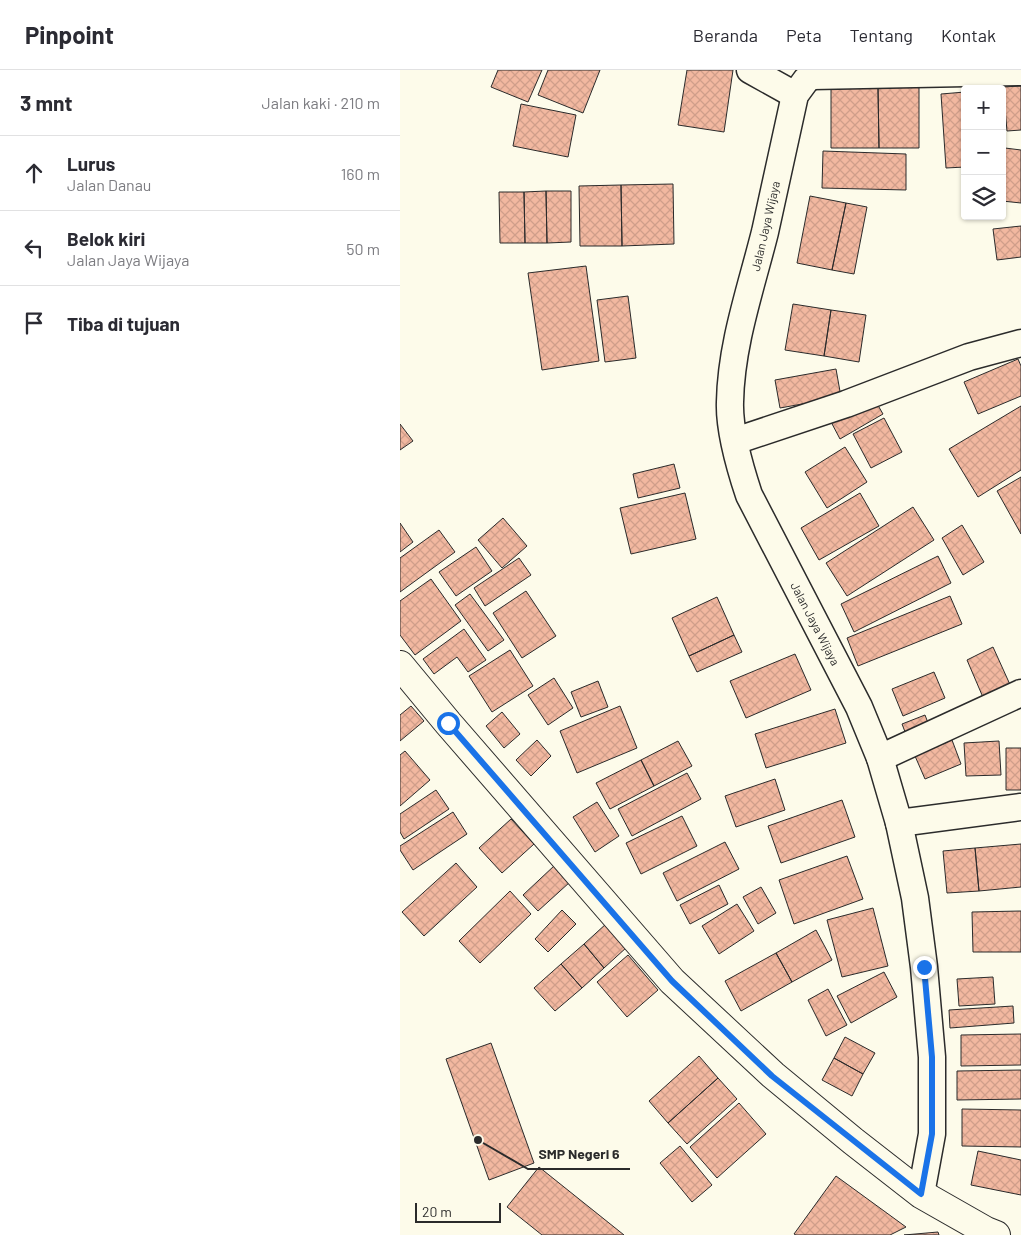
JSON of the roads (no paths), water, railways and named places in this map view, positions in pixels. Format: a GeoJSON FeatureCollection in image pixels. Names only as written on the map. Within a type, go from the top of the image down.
{"type":"FeatureCollection","features":[{"type":"Feature","properties":{"kind":"street"},"geometry":{"type":"LineString","coordinates":[[750,70],[795,95]]}},
{"type":"Feature","properties":{"kind":"street"},"geometry":{"type":"LineString","coordinates":[[817,73],[1021,72]]}},
{"type":"Feature","properties":{"kind":"street","name":"Jalan Jaya Wijaya"},"geometry":{"type":"LineString","coordinates":[[817,73],[800,86],[795,95],[765,232],[742,319],[732,369],[730,404],[740,469],[749,495],[859,707],[880,758],[899,823],[915,898],[924,967],[932,1057],[932,1134],[921,1194]]}},
{"type":"Feature","properties":{"kind":"street"},"geometry":{"type":"LineString","coordinates":[[735,441],[846,404],[969,357],[1021,343]]}},
{"type":"Feature","properties":{"kind":"street"},"geometry":{"type":"LineString","coordinates":[[400,665],[672,981],[772,1076],[921,1194],[989,1234]]}},
{"type":"Feature","properties":{"kind":"street"},"geometry":{"type":"LineString","coordinates":[[880,758],[1021,693]]}},
{"type":"Feature","properties":{"kind":"street"},"geometry":{"type":"LineString","coordinates":[[899,823],[1021,807]]}},
{"type":"Feature","properties":{"kind":"place","name":"SMP Negeri 6"},"geometry":{"type":"Point","coordinates":[478,1140]}}]}
